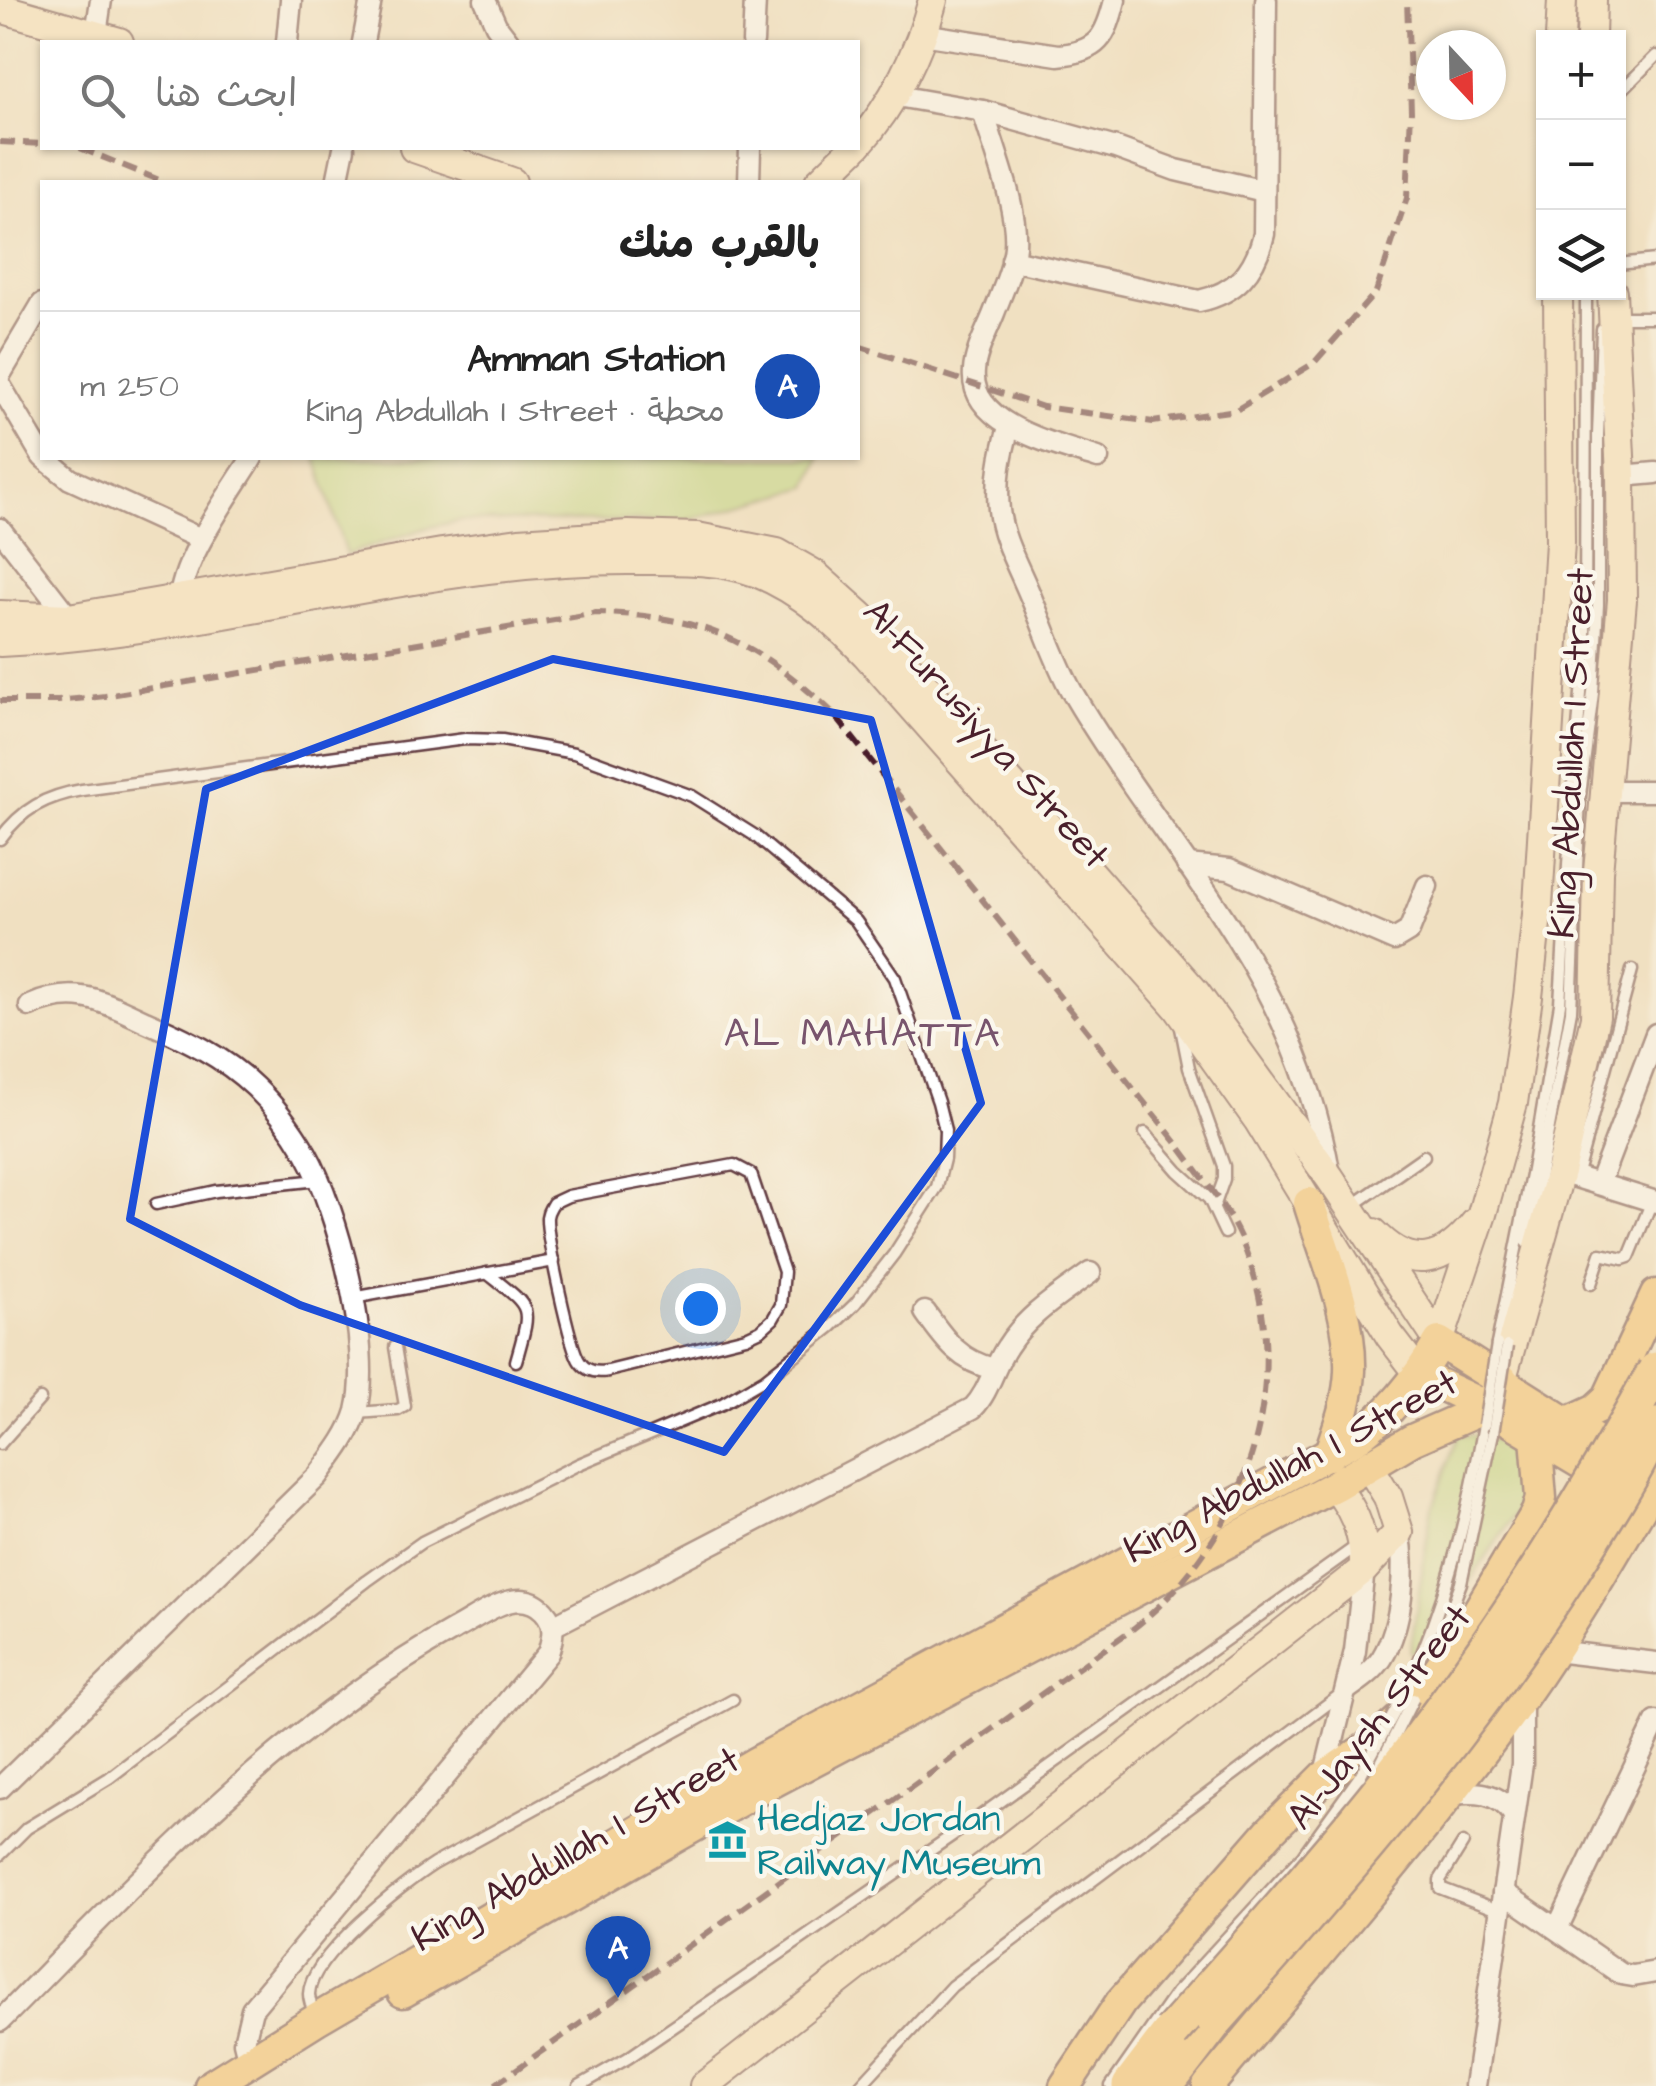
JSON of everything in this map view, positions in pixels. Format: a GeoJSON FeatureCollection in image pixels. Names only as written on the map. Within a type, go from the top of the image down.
{"type":"FeatureCollection","features":[{"type":"Feature","properties":{"kind":"highway","name":"Al-Jaysh Street"},"geometry":{"type":"LineString","coordinates":[[1119,2086],[1308,1877],[1412,1748],[1512,1610],[1595,1478],[1656,1370]]}},
{"type":"Feature","properties":{"kind":"highway","name":"Al-Jaysh Street"},"geometry":{"type":"LineString","coordinates":[[1165,2086],[1215,2021],[1328,1894],[1445,1750],[1527,1640],[1591,1540],[1656,1426]]}},
{"type":"Feature","properties":{"kind":"main road"},"geometry":{"type":"LineString","coordinates":[[860,140],[891,95],[922,34],[933,0]]}},
{"type":"Feature","properties":{"kind":"main road"},"geometry":{"type":"LineString","coordinates":[[1560,30],[1562,0]]}},
{"type":"Feature","properties":{"kind":"main road"},"geometry":{"type":"LineString","coordinates":[[1590,30],[1592,0]]}},
{"type":"Feature","properties":{"kind":"main road"},"geometry":{"type":"LineString","coordinates":[[0,8],[107,38]]}},
{"type":"Feature","properties":{"kind":"main road"},"geometry":{"type":"LineString","coordinates":[[420,150],[506,180]]}},
{"type":"Feature","properties":{"kind":"main road"},"geometry":{"type":"LineString","coordinates":[[820,180],[852,150]]}},
{"type":"Feature","properties":{"kind":"main road","name":"King Abdullah I Street"},"geometry":{"type":"LineString","coordinates":[[251,2075],[317,2019],[755,1763],[1329,1455],[1375,1425],[1420,1375],[1439,1342],[1482,1214],[1513,1103],[1538,904],[1560,542],[1558,300]]}},
{"type":"Feature","properties":{"kind":"main road","name":"King Abdullah I Street"},"geometry":{"type":"LineString","coordinates":[[210,2086],[251,2075],[767,1785],[1334,1486],[1412,1440],[1488,1422],[1568,1174],[1594,1017],[1598,872],[1622,600],[1613,305]]}},
{"type":"Feature","properties":{"kind":"main road","name":"Al-Furusiyya Street"},"geometry":{"type":"LineString","coordinates":[[0,642],[83,638],[442,553],[518,542],[628,535],[697,537],[777,552],[843,597],[925,682],[1195,992],[1330,1178],[1439,1342],[1566,1423],[1653,1491]]}},
{"type":"Feature","properties":{"kind":"main road","name":"Al-Furusiyya Street"},"geometry":{"type":"LineString","coordinates":[[0,615],[69,618],[182,612],[503,568],[605,560],[677,560],[727,565],[757,573],[812,603],[866,654],[1178,1008],[1258,1120],[1390,1336],[1420,1375],[1488,1422],[1536,1437],[1653,1491]]}},
{"type":"Feature","properties":{"kind":"main road"},"geometry":{"type":"LineString","coordinates":[[1309,1203],[1349,1344],[1346,1405],[1329,1455]]}},
{"type":"Feature","properties":{"kind":"main road"},"geometry":{"type":"LineString","coordinates":[[1350,1208],[1382,1242],[1414,1258],[1440,1255],[1452,1248],[1482,1214]]}},
{"type":"Feature","properties":{"kind":"main road"},"geometry":{"type":"LineString","coordinates":[[1566,1423],[1604,1404],[1656,1295]]}},
{"type":"Feature","properties":{"kind":"main road"},"geometry":{"type":"LineString","coordinates":[[1065,2086],[1121,2002],[1269,1832],[1324,1777],[1374,1743],[1410,1710],[1481,1607],[1537,1512],[1541,1498],[1536,1437]]}},
{"type":"Feature","properties":{"kind":"main road"},"geometry":{"type":"LineString","coordinates":[[704,2086],[1284,1614],[1399,1532],[1388,1497],[1369,1466]]}},
{"type":"Feature","properties":{"kind":"main road"},"geometry":{"type":"LineString","coordinates":[[1334,1486],[1352,1510],[1363,1555]]}},
{"type":"Feature","properties":{"kind":"main road"},"geometry":{"type":"LineString","coordinates":[[1208,2086],[1522,1698],[1653,1491]]}},
{"type":"Feature","properties":{"kind":"street"},"geometry":{"type":"LineString","coordinates":[[101,0],[107,38]]}},
{"type":"Feature","properties":{"kind":"street"},"geometry":{"type":"LineString","coordinates":[[287,40],[291,0]]}},
{"type":"Feature","properties":{"kind":"street"},"geometry":{"type":"LineString","coordinates":[[363,40],[371,0]]}},
{"type":"Feature","properties":{"kind":"street"},"geometry":{"type":"LineString","coordinates":[[485,0],[507,40]]}},
{"type":"Feature","properties":{"kind":"street"},"geometry":{"type":"LineString","coordinates":[[753,40],[755,0]]}},
{"type":"Feature","properties":{"kind":"street"},"geometry":{"type":"LineString","coordinates":[[922,34],[1058,56],[1077,54],[1104,34],[1115,0]]}},
{"type":"Feature","properties":{"kind":"street"},"geometry":{"type":"LineString","coordinates":[[1012,260],[1198,301],[1220,296],[1238,284],[1259,255],[1264,234],[1266,0]]}},
{"type":"Feature","properties":{"kind":"street"},"geometry":{"type":"LineString","coordinates":[[891,95],[984,111],[1116,148],[1176,170],[1264,191]]}},
{"type":"Feature","properties":{"kind":"street"},"geometry":{"type":"LineString","coordinates":[[984,111],[1013,222],[1012,260],[974,372],[979,396],[1009,428],[1098,458]]}},
{"type":"Feature","properties":{"kind":"street"},"geometry":{"type":"LineString","coordinates":[[337,180],[344,150]]}},
{"type":"Feature","properties":{"kind":"street"},"geometry":{"type":"LineString","coordinates":[[749,180],[750,150]]}},
{"type":"Feature","properties":{"kind":"street"},"geometry":{"type":"LineString","coordinates":[[0,375],[40,307]]}},
{"type":"Feature","properties":{"kind":"street"},"geometry":{"type":"LineString","coordinates":[[0,385],[40,452]]}},
{"type":"Feature","properties":{"kind":"street"},"geometry":{"type":"LineString","coordinates":[[1009,428],[998,490],[1004,533],[1072,692],[1240,944],[1280,1014],[1311,1090],[1330,1178]]}},
{"type":"Feature","properties":{"kind":"street"},"geometry":{"type":"LineString","coordinates":[[47,460],[70,478],[201,539]]}},
{"type":"Feature","properties":{"kind":"street"},"geometry":{"type":"LineString","coordinates":[[182,612],[201,539],[251,460]]}},
{"type":"Feature","properties":{"kind":"street"},"geometry":{"type":"LineString","coordinates":[[1621,476],[1656,473]]}},
{"type":"Feature","properties":{"kind":"street"},"geometry":{"type":"LineString","coordinates":[[0,529],[69,618]]}},
{"type":"Feature","properties":{"kind":"street"},"geometry":{"type":"LineString","coordinates":[[1606,791],[1656,790]]}},
{"type":"Feature","properties":{"kind":"street"},"geometry":{"type":"LineString","coordinates":[[1187,865],[1228,869],[1394,940],[1409,931],[1427,886]]}},
{"type":"Feature","properties":{"kind":"street"},"geometry":{"type":"LineString","coordinates":[[0,1788],[318,1476],[356,1414],[361,1356],[352,1298],[319,1180],[274,1106],[210,1052],[92,998],[60,995],[30,1006]]}},
{"type":"Feature","properties":{"kind":"street"},"geometry":{"type":"LineString","coordinates":[[1599,1184],[1656,1034]]}},
{"type":"Feature","properties":{"kind":"street"},"geometry":{"type":"LineString","coordinates":[[1568,1174],[1654,1202]]}},
{"type":"Feature","properties":{"kind":"street"},"geometry":{"type":"LineString","coordinates":[[553,1626],[973,1408],[1025,1322],[1090,1273]]}},
{"type":"Feature","properties":{"kind":"street"},"geometry":{"type":"LineString","coordinates":[[925,1312],[953,1350],[976,1365],[994,1369]]}},
{"type":"Feature","properties":{"kind":"street"},"geometry":{"type":"LineString","coordinates":[[1346,1690],[1374,1668],[1388,1644],[1404,1582],[1399,1532]]}},
{"type":"Feature","properties":{"kind":"street"},"geometry":{"type":"LineString","coordinates":[[1324,1777],[1359,1630],[1363,1555]]}},
{"type":"Feature","properties":{"kind":"street"},"geometry":{"type":"LineString","coordinates":[[0,2021],[163,1856],[313,1721],[431,1643],[508,1600],[536,1604],[553,1626],[548,1654],[252,2009],[244,2042],[251,2075]]}},
{"type":"Feature","properties":{"kind":"street"},"geometry":{"type":"LineString","coordinates":[[1554,1651],[1656,1663]]}},
{"type":"Feature","properties":{"kind":"street"},"geometry":{"type":"LineString","coordinates":[[1475,2086],[1524,1742],[1522,1698]]}},
{"type":"Feature","properties":{"kind":"street"},"geometry":{"type":"LineString","coordinates":[[1557,1929],[1656,1722]]}},
{"type":"Feature","properties":{"kind":"street"},"geometry":{"type":"LineString","coordinates":[[1448,1794],[1486,1793],[1502,1801],[1514,1815]]}},
{"type":"Feature","properties":{"kind":"street"},"geometry":{"type":"LineString","coordinates":[[1502,1902],[1557,1929],[1621,1974],[1656,1972]]}},
{"type":"Feature","properties":{"kind":"lane"},"geometry":{"type":"LineString","coordinates":[[1626,86],[1656,56]]}},
{"type":"Feature","properties":{"kind":"lane"},"geometry":{"type":"LineString","coordinates":[[1626,263],[1656,260]]}},
{"type":"Feature","properties":{"kind":"lane"},"geometry":{"type":"LineString","coordinates":[[1119,2086],[1184,1999],[1312,1863],[1367,1788],[1409,1696],[1455,1560],[1488,1422],[1560,1004],[1585,632],[1586,300]]}},
{"type":"Feature","properties":{"kind":"lane"},"geometry":{"type":"LineString","coordinates":[[1502,1345],[1571,1011],[1580,796],[1593,692],[1598,604],[1600,340],[1613,305],[1656,318]]}},
{"type":"Feature","properties":{"kind":"lane"},"geometry":{"type":"LineString","coordinates":[[0,838],[14,820],[34,805],[57,794],[82,790],[465,739],[502,740],[574,753],[658,782],[724,814],[856,921],[895,978],[945,1130],[944,1160],[936,1188],[894,1254],[855,1304],[784,1365],[722,1404],[580,1464],[422,1542],[110,1778],[27,1828],[0,1856]]}},
{"type":"Feature","properties":{"kind":"lane"},"geometry":{"type":"LineString","coordinates":[[1568,1174],[1632,970]]}},
{"type":"Feature","properties":{"kind":"lane"},"geometry":{"type":"LineString","coordinates":[[1178,1008],[1189,1068],[1224,1166],[1224,1179],[1214,1208]]}},
{"type":"Feature","properties":{"kind":"lane"},"geometry":{"type":"LineString","coordinates":[[1145,1133],[1178,1171],[1202,1190],[1226,1233]]}},
{"type":"Feature","properties":{"kind":"lane"},"geometry":{"type":"LineString","coordinates":[[1350,1208],[1424,1156]]}},
{"type":"Feature","properties":{"kind":"lane"},"geometry":{"type":"LineString","coordinates":[[734,1165],[751,1174],[756,1184],[784,1272],[784,1289],[773,1319],[746,1337],[600,1372],[584,1367],[576,1353],[554,1261],[547,1219],[560,1198],[734,1165]]}},
{"type":"Feature","properties":{"kind":"lane"},"geometry":{"type":"LineString","coordinates":[[156,1204],[216,1191],[319,1180]]}},
{"type":"Feature","properties":{"kind":"lane"},"geometry":{"type":"LineString","coordinates":[[1590,1284],[1600,1254],[1629,1257],[1654,1202]]}},
{"type":"Feature","properties":{"kind":"lane"},"geometry":{"type":"LineString","coordinates":[[352,1298],[554,1261]]}},
{"type":"Feature","properties":{"kind":"lane"},"geometry":{"type":"LineString","coordinates":[[486,1274],[527,1310],[516,1361]]}},
{"type":"Feature","properties":{"kind":"lane"},"geometry":{"type":"LineString","coordinates":[[356,1414],[405,1406],[395,1347]]}},
{"type":"Feature","properties":{"kind":"lane"},"geometry":{"type":"LineString","coordinates":[[0,1444],[40,1400]]}},
{"type":"Feature","properties":{"kind":"lane"},"geometry":{"type":"LineString","coordinates":[[579,2086],[628,2058],[1284,1614]]}},
{"type":"Feature","properties":{"kind":"lane"},"geometry":{"type":"LineString","coordinates":[[860,2086],[962,1977],[1346,1690]]}},
{"type":"Feature","properties":{"kind":"lane"},"geometry":{"type":"LineString","coordinates":[[1119,2086],[1176,1992],[1304,1855],[1360,1776],[1409,1696]]}},
{"type":"Feature","properties":{"kind":"lane"},"geometry":{"type":"LineString","coordinates":[[317,2019],[309,1998],[312,1982],[344,1940],[385,1898],[434,1864],[733,1700]]}},
{"type":"Feature","properties":{"kind":"lane"},"geometry":{"type":"LineString","coordinates":[[1463,1843],[1440,1880],[1440,1888],[1502,1902]]}},
{"type":"Feature","properties":{"kind":"highlighted area"},"geometry":{"type":"Polygon","coordinates":[[[553,659],[871,720],[981,1103],[724,1452],[300,1305],[130,1219],[206,789],[553,659]]]}},
{"type":"Feature","properties":{"kind":"green space"},"geometry":{"type":"Polygon","coordinates":[[[317,460],[819,460],[808,487],[685,521],[459,521],[346,555],[317,460]]]}},
{"type":"Feature","properties":{"kind":"green space"},"geometry":{"type":"Polygon","coordinates":[[[1458,1435],[1488,1438],[1509,1449],[1521,1469],[1524,1500],[1420,1656],[1410,1652],[1431,1512],[1458,1435]]]}},
{"type":"Feature","properties":{"kind":"railway"},"geometry":{"type":"LineString","coordinates":[[860,347],[1043,407],[1153,422],[1236,410],[1314,363],[1376,292],[1407,198],[1411,111],[1407,0]]}},
{"type":"Feature","properties":{"kind":"railway"},"geometry":{"type":"LineString","coordinates":[[0,142],[40,144]]}},
{"type":"Feature","properties":{"kind":"railway"},"geometry":{"type":"LineString","coordinates":[[85,150],[159,180]]}},
{"type":"Feature","properties":{"kind":"railway"},"geometry":{"type":"LineString","coordinates":[[0,701],[105,696],[596,613],[667,619],[725,637],[778,667],[832,712],[1176,1142],[1221,1204],[1243,1244],[1259,1296],[1265,1349],[1263,1402],[1252,1454],[1233,1503],[1207,1549],[1173,1591],[1134,1628],[493,2086]]}},
{"type":"Feature","properties":{"kind":"place","name":"Hedjaz Jordan Railway Museum"},"geometry":{"type":"Point","coordinates":[727,1840]}},
{"type":"Feature","properties":{"kind":"place","name":"Amman Station"},"geometry":{"type":"Point","coordinates":[618,1998]}},
{"type":"Feature","properties":{"kind":"district","name":"AL MAHATTA"},"geometry":{"type":"Point","coordinates":[863,1032]}}]}
